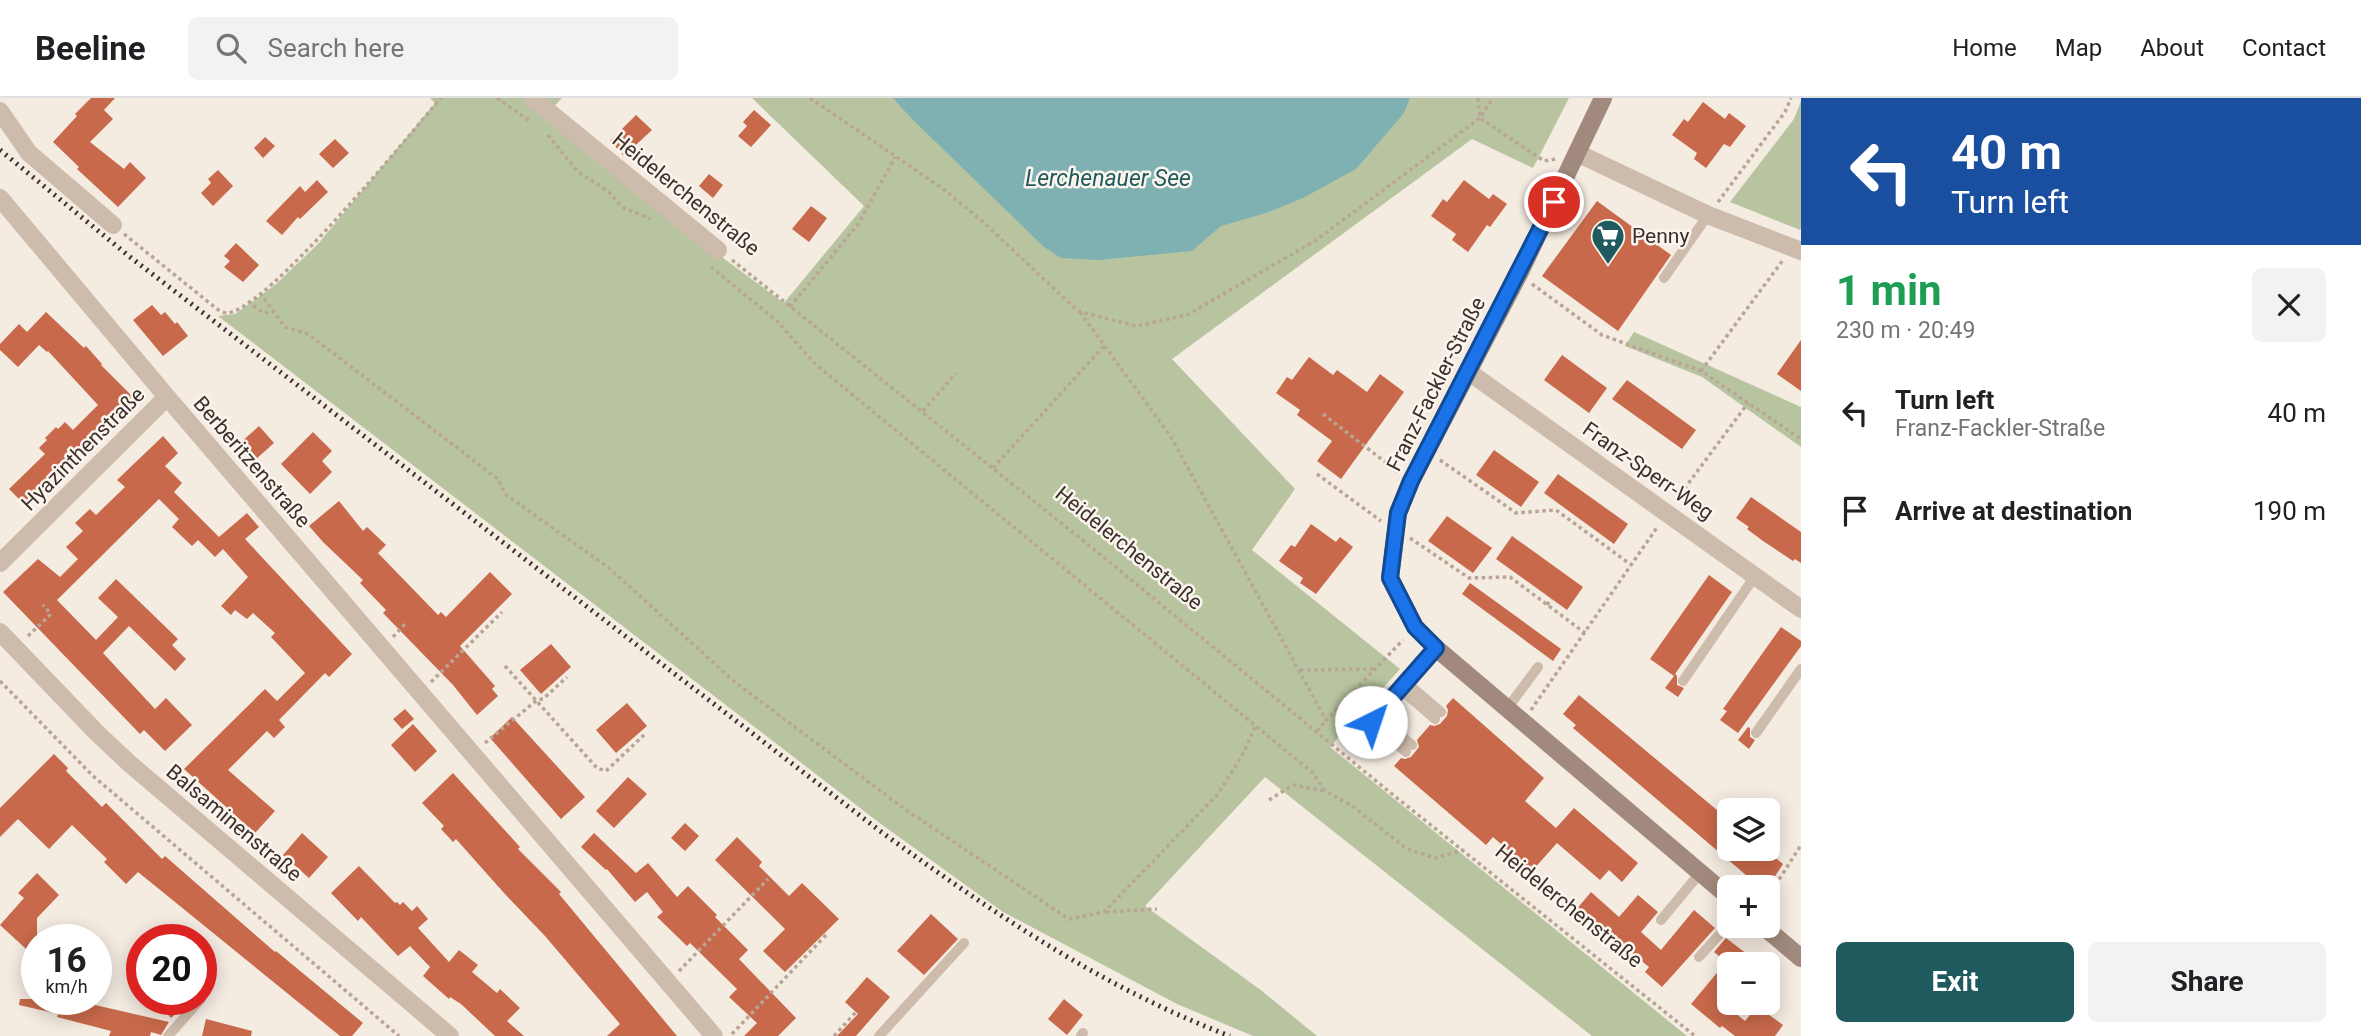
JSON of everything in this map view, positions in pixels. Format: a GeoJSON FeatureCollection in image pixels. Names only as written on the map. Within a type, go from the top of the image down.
{"type":"FeatureCollection","features":[{"type":"Feature","properties":{"kind":"street","name":"Heidelerchenstraße"},"geometry":{"type":"LineString","coordinates":[[533,98],[712,256]]}},
{"type":"Feature","properties":{"kind":"street","name":"Franz-Fackler-Straße"},"geometry":{"type":"LineString","coordinates":[[1602,98],[1519,274],[1411,481],[1398,513],[1390,578],[1415,627],[1436,648],[1717,887]]}},
{"type":"Feature","properties":{"kind":"street"},"geometry":{"type":"LineString","coordinates":[[0,111],[29,153],[113,225]]}},
{"type":"Feature","properties":{"kind":"street"},"geometry":{"type":"LineString","coordinates":[[1577,153],[1708,215],[1796,249]]}},
{"type":"Feature","properties":{"kind":"street","name":"Berberitzenstraße"},"geometry":{"type":"LineString","coordinates":[[4,210],[714,1036]]}},
{"type":"Feature","properties":{"kind":"street","name":"Franz-Sperr-Weg"},"geometry":{"type":"LineString","coordinates":[[1468,372],[1801,609]]}},
{"type":"Feature","properties":{"kind":"street","name":"Hyazinthenstraße"},"geometry":{"type":"LineString","coordinates":[[0,563],[167,397]]}},
{"type":"Feature","properties":{"kind":"street","name":"Balsaminenstraße"},"geometry":{"type":"LineString","coordinates":[[0,632],[130,764],[450,1036]]}},
{"type":"Feature","properties":{"kind":"street"},"geometry":{"type":"LineString","coordinates":[[1777,938],[1801,958]]}},
{"type":"Feature","properties":{"kind":"lane"},"geometry":{"type":"LineString","coordinates":[[1664,278],[1708,215]]}},
{"type":"Feature","properties":{"kind":"lane"},"geometry":{"type":"LineString","coordinates":[[1683,681],[1755,576]]}},
{"type":"Feature","properties":{"kind":"lane"},"geometry":{"type":"LineString","coordinates":[[1409,749],[1371,722],[1436,648]]}},
{"type":"Feature","properties":{"kind":"lane"},"geometry":{"type":"LineString","coordinates":[[1506,710],[1538,667]]}},
{"type":"Feature","properties":{"kind":"lane"},"geometry":{"type":"LineString","coordinates":[[1756,733],[1801,669]]}},
{"type":"Feature","properties":{"kind":"lane"},"geometry":{"type":"LineString","coordinates":[[1403,686],[1438,716]]}},
{"type":"Feature","properties":{"kind":"lane"},"geometry":{"type":"LineString","coordinates":[[1661,920],[1700,873]]}},
{"type":"Feature","properties":{"kind":"lane"},"geometry":{"type":"LineString","coordinates":[[1699,957],[1717,937]]}},
{"type":"Feature","properties":{"kind":"lane"},"geometry":{"type":"LineString","coordinates":[[879,1036],[964,943]]}},
{"type":"Feature","properties":{"kind":"lane"},"geometry":{"type":"LineString","coordinates":[[168,1036],[187,1015]]}},
{"type":"Feature","properties":{"kind":"path"},"geometry":{"type":"LineString","coordinates":[[113,225],[217,309],[226,313],[236,310],[260,293],[318,240],[441,98]]}},
{"type":"Feature","properties":{"kind":"path"},"geometry":{"type":"LineString","coordinates":[[497,98],[536,125]]}},
{"type":"Feature","properties":{"kind":"path"},"geometry":{"type":"LineString","coordinates":[[810,98],[942,188],[981,220],[1079,311],[1171,437],[1326,720]]}},
{"type":"Feature","properties":{"kind":"path"},"geometry":{"type":"LineString","coordinates":[[1478,98],[1480,118]]}},
{"type":"Feature","properties":{"kind":"path"},"geometry":{"type":"LineString","coordinates":[[1079,311],[1136,326],[1187,315],[1315,241],[1480,118],[1493,98]]}},
{"type":"Feature","properties":{"kind":"path"},"geometry":{"type":"LineString","coordinates":[[1708,215],[1785,112],[1791,98]]}},
{"type":"Feature","properties":{"kind":"path"},"geometry":{"type":"LineString","coordinates":[[1480,118],[1544,161],[1577,153]]}},
{"type":"Feature","properties":{"kind":"path"},"geometry":{"type":"LineString","coordinates":[[545,132],[578,172],[608,191],[622,207],[655,221]]}},
{"type":"Feature","properties":{"kind":"path"},"geometry":{"type":"LineString","coordinates":[[790,307],[859,223],[895,156]]}},
{"type":"Feature","properties":{"kind":"path"},"geometry":{"type":"LineString","coordinates":[[1701,371],[1796,249]]}},
{"type":"Feature","properties":{"kind":"path"},"geometry":{"type":"LineString","coordinates":[[712,256],[777,321],[814,363],[1313,773],[1325,791]]}},
{"type":"Feature","properties":{"kind":"path","name":"Heidelerchenstraße"},"geometry":{"type":"LineString","coordinates":[[712,256],[790,307],[993,468],[1695,1036]]}},
{"type":"Feature","properties":{"kind":"path"},"geometry":{"type":"LineString","coordinates":[[1519,274],[1602,335],[1701,371],[1801,439]]}},
{"type":"Feature","properties":{"kind":"path"},"geometry":{"type":"LineString","coordinates":[[260,293],[285,327],[308,334],[498,479],[505,494],[609,568],[736,683],[906,810],[1069,919],[1104,912],[1157,909]]}},
{"type":"Feature","properties":{"kind":"path"},"geometry":{"type":"LineString","coordinates":[[248,301],[263,313],[273,311]]}},
{"type":"Feature","properties":{"kind":"path"},"geometry":{"type":"LineString","coordinates":[[993,468],[1104,346]]}},
{"type":"Feature","properties":{"kind":"path"},"geometry":{"type":"LineString","coordinates":[[923,411],[956,373]]}},
{"type":"Feature","properties":{"kind":"path"},"geometry":{"type":"LineString","coordinates":[[1522,723],[1630,564],[1748,402]]}},
{"type":"Feature","properties":{"kind":"path"},"geometry":{"type":"LineString","coordinates":[[1322,414],[1411,481]]}},
{"type":"Feature","properties":{"kind":"path"},"geometry":{"type":"LineString","coordinates":[[1427,450],[1516,513],[1556,509],[1630,564]]}},
{"type":"Feature","properties":{"kind":"path"},"geometry":{"type":"LineString","coordinates":[[1317,474],[1469,578],[1510,577],[1585,633]]}},
{"type":"Feature","properties":{"kind":"path"},"geometry":{"type":"LineString","coordinates":[[1491,495],[1496,489]]}},
{"type":"Feature","properties":{"kind":"path"},"geometry":{"type":"LineString","coordinates":[[1556,509],[1560,504]]}},
{"type":"Feature","properties":{"kind":"path"},"geometry":{"type":"LineString","coordinates":[[1594,537],[1598,532]]}},
{"type":"Feature","properties":{"kind":"path"},"geometry":{"type":"LineString","coordinates":[[1447,562],[1451,557]]}},
{"type":"Feature","properties":{"kind":"path"},"geometry":{"type":"LineString","coordinates":[[1510,577],[1513,571]]}},
{"type":"Feature","properties":{"kind":"path"},"geometry":{"type":"LineString","coordinates":[[1547,605],[1551,599]]}},
{"type":"Feature","properties":{"kind":"path"},"geometry":{"type":"LineString","coordinates":[[16,649],[51,614],[43,606]]}},
{"type":"Feature","properties":{"kind":"path"},"geometry":{"type":"LineString","coordinates":[[419,693],[502,612]]}},
{"type":"Feature","properties":{"kind":"path"},"geometry":{"type":"LineString","coordinates":[[398,631],[405,624]]}},
{"type":"Feature","properties":{"kind":"path"},"geometry":{"type":"LineString","coordinates":[[1317,731],[1415,627]]}},
{"type":"Feature","properties":{"kind":"path"},"geometry":{"type":"LineString","coordinates":[[505,666],[597,768],[606,771],[644,735]]}},
{"type":"Feature","properties":{"kind":"path"},"geometry":{"type":"LineString","coordinates":[[1300,670],[1376,669]]}},
{"type":"Feature","properties":{"kind":"path"},"geometry":{"type":"LineString","coordinates":[[472,754],[567,677]]}},
{"type":"Feature","properties":{"kind":"path"},"geometry":{"type":"LineString","coordinates":[[0,681],[93,776],[399,1036]]}},
{"type":"Feature","properties":{"kind":"path"},"geometry":{"type":"LineString","coordinates":[[1104,912],[1218,794],[1243,754],[1255,727]]}},
{"type":"Feature","properties":{"kind":"path"},"geometry":{"type":"LineString","coordinates":[[1269,800],[1293,785],[1325,791],[1352,806],[1407,849],[1435,859],[1463,850]]}},
{"type":"Feature","properties":{"kind":"path"},"geometry":{"type":"LineString","coordinates":[[1780,878],[1801,845]]}},
{"type":"Feature","properties":{"kind":"path"},"geometry":{"type":"LineString","coordinates":[[668,982],[768,878]]}},
{"type":"Feature","properties":{"kind":"path"},"geometry":{"type":"LineString","coordinates":[[730,1036],[827,934]]}},
{"type":"Feature","properties":{"kind":"path"},"geometry":{"type":"LineString","coordinates":[[834,1036],[856,1012]]}},
{"type":"Feature","properties":{"kind":"green space"},"geometry":{"type":"Polygon","coordinates":[[[430,98],[562,98],[547,114],[696,238],[784,303],[864,206],[752,98],[1569,98],[1533,168],[1472,139],[1172,359],[1295,489],[1252,550],[1400,669],[1330,747],[1687,1036],[1592,1036],[1265,777],[1145,906],[1262,991],[1317,1036],[1253,1036],[1177,1004],[1003,912],[881,824],[218,316],[235,314],[275,285],[318,244],[435,103],[430,98]]]}},
{"type":"Feature","properties":{"kind":"green space"},"geometry":{"type":"Polygon","coordinates":[[[1801,101],[1800,230],[1730,202],[1794,119],[1801,101]]]}},
{"type":"Feature","properties":{"kind":"green space"},"geometry":{"type":"Polygon","coordinates":[[[1634,332],[1801,407],[1801,447],[1702,377],[1625,346],[1634,332]]]}},
{"type":"Feature","properties":{"kind":"water","name":"Lerchenauer See"},"geometry":{"type":"Polygon","coordinates":[[[893,98],[1410,98],[1404,113],[1356,169],[1303,198],[1266,213],[1221,226],[1192,251],[1098,260],[1061,258],[1044,247],[893,98]]]}},
{"type":"Feature","properties":{"kind":"building"},"geometry":{"type":"Polygon","coordinates":[[[91,98],[115,98],[104,110],[113,119],[90,142],[124,169],[130,162],[146,178],[118,207],[77,169],[79,167],[53,142],[91,98]]]}},
{"type":"Feature","properties":{"kind":"building"},"geometry":{"type":"Polygon","coordinates":[[[1703,102],[1725,119],[1729,113],[1746,126],[1730,147],[1724,144],[1706,168],[1694,159],[1697,153],[1672,135],[1684,119],[1688,122],[1703,102]]]}},
{"type":"Feature","properties":{"kind":"building"},"geometry":{"type":"Polygon","coordinates":[[[754,110],[771,125],[751,147],[738,136],[747,126],[743,122],[754,110]]]}},
{"type":"Feature","properties":{"kind":"building"},"geometry":{"type":"Polygon","coordinates":[[[636,115],[652,130],[624,156],[610,141],[636,115]]]}},
{"type":"Feature","properties":{"kind":"building"},"geometry":{"type":"Polygon","coordinates":[[[265,137],[275,146],[263,158],[254,148],[265,137]]]}},
{"type":"Feature","properties":{"kind":"building"},"geometry":{"type":"Polygon","coordinates":[[[335,139],[349,153],[333,168],[319,154],[335,139]]]}},
{"type":"Feature","properties":{"kind":"building"},"geometry":{"type":"Polygon","coordinates":[[[218,170],[233,186],[213,206],[201,193],[211,183],[208,179],[218,170]]]}},
{"type":"Feature","properties":{"kind":"building"},"geometry":{"type":"Polygon","coordinates":[[[709,174],[723,185],[713,198],[699,186],[709,174]]]}},
{"type":"Feature","properties":{"kind":"building"},"geometry":{"type":"Polygon","coordinates":[[[317,180],[328,192],[300,219],[298,217],[282,235],[266,221],[300,186],[305,192],[317,180]]]}},
{"type":"Feature","properties":{"kind":"building"},"geometry":{"type":"Polygon","coordinates":[[[1464,180],[1489,199],[1493,194],[1507,204],[1490,227],[1487,225],[1468,252],[1452,240],[1456,234],[1431,216],[1443,199],[1447,202],[1464,180]]]}},
{"type":"Feature","properties":{"kind":"building","name":"Penny"},"geometry":{"type":"Polygon","coordinates":[[[1597,201],[1671,255],[1618,331],[1542,276],[1597,201]]]}},
{"type":"Feature","properties":{"kind":"building"},"geometry":{"type":"Polygon","coordinates":[[[811,206],[827,218],[809,242],[792,229],[811,206]]]}},
{"type":"Feature","properties":{"kind":"building"},"geometry":{"type":"Polygon","coordinates":[[[236,243],[259,265],[243,282],[224,267],[230,261],[224,256],[236,243]]]}},
{"type":"Feature","properties":{"kind":"building"},"geometry":{"type":"Polygon","coordinates":[[[152,305],[161,315],[165,312],[175,324],[177,322],[188,336],[163,356],[133,320],[152,305]]]}},
{"type":"Feature","properties":{"kind":"building"},"geometry":{"type":"Polygon","coordinates":[[[46,312],[84,348],[86,346],[133,397],[85,442],[87,443],[25,505],[9,489],[45,454],[39,448],[47,440],[45,438],[65,422],[73,430],[98,405],[48,351],[39,345],[18,367],[0,350],[0,344],[19,324],[27,332],[46,312]]]}},
{"type":"Feature","properties":{"kind":"building"},"geometry":{"type":"Polygon","coordinates":[[[1801,340],[1801,391],[1777,374],[1801,340]]]}},
{"type":"Feature","properties":{"kind":"building"},"geometry":{"type":"Polygon","coordinates":[[[1562,355],[1607,388],[1589,413],[1544,380],[1562,355]]]}},
{"type":"Feature","properties":{"kind":"building"},"geometry":{"type":"Polygon","coordinates":[[[1309,357],[1333,375],[1337,370],[1367,392],[1380,374],[1404,392],[1341,479],[1317,461],[1332,441],[1297,415],[1300,410],[1276,393],[1287,377],[1292,380],[1309,357]]]}},
{"type":"Feature","properties":{"kind":"building"},"geometry":{"type":"Polygon","coordinates":[[[1627,380],[1696,430],[1682,449],[1612,399],[1627,380]]]}},
{"type":"Feature","properties":{"kind":"building"},"geometry":{"type":"Polygon","coordinates":[[[259,426],[274,443],[255,460],[240,443],[259,426]]]}},
{"type":"Feature","properties":{"kind":"building"},"geometry":{"type":"Polygon","coordinates":[[[313,432],[332,451],[322,461],[332,472],[310,494],[281,464],[313,432]]]}},
{"type":"Feature","properties":{"kind":"building"},"geometry":{"type":"Polygon","coordinates":[[[163,436],[178,453],[165,466],[182,483],[174,492],[219,537],[247,513],[259,527],[245,539],[352,654],[329,677],[325,673],[279,720],[285,727],[274,738],[267,731],[228,770],[275,811],[255,833],[184,769],[265,689],[277,701],[305,673],[271,637],[275,633],[253,613],[247,619],[235,610],[231,615],[221,606],[248,577],[223,549],[215,557],[198,540],[192,546],[172,527],[179,519],[159,499],[57,600],[96,640],[118,617],[98,598],[116,579],[178,639],[172,645],[186,659],[175,671],[129,626],[103,653],[155,709],[166,698],[192,725],[165,751],[144,730],[140,734],[3,592],[38,559],[60,577],[78,559],[66,547],[83,531],[75,523],[90,509],[96,515],[125,487],[117,480],[163,436]]]}},
{"type":"Feature","properties":{"kind":"building"},"geometry":{"type":"Polygon","coordinates":[[[1494,450],[1539,482],[1521,507],[1476,475],[1494,450]]]}},
{"type":"Feature","properties":{"kind":"building"},"geometry":{"type":"Polygon","coordinates":[[[1558,474],[1628,524],[1614,544],[1544,493],[1558,474]]]}},
{"type":"Feature","properties":{"kind":"building"},"geometry":{"type":"Polygon","coordinates":[[[1751,497],[1801,532],[1801,563],[1795,559],[1793,561],[1763,541],[1736,518],[1751,497]]]}},
{"type":"Feature","properties":{"kind":"building"},"geometry":{"type":"Polygon","coordinates":[[[339,501],[363,531],[367,527],[386,545],[378,553],[438,615],[441,612],[446,617],[490,572],[512,594],[460,646],[495,686],[492,689],[498,696],[477,715],[453,685],[383,613],[386,610],[360,583],[363,580],[309,526],[339,501]]]}},
{"type":"Feature","properties":{"kind":"building"},"geometry":{"type":"Polygon","coordinates":[[[1447,516],[1492,548],[1473,573],[1428,541],[1447,516]]]}},
{"type":"Feature","properties":{"kind":"building"},"geometry":{"type":"Polygon","coordinates":[[[1311,524],[1336,542],[1340,537],[1353,547],[1316,594],[1300,583],[1303,578],[1279,561],[1291,545],[1295,547],[1311,524]]]}},
{"type":"Feature","properties":{"kind":"building"},"geometry":{"type":"Polygon","coordinates":[[[1512,536],[1583,587],[1567,610],[1496,559],[1512,536]]]}},
{"type":"Feature","properties":{"kind":"building"},"geometry":{"type":"Polygon","coordinates":[[[1709,575],[1732,592],[1675,674],[1677,685],[1684,688],[1678,697],[1665,688],[1674,676],[1650,659],[1709,575]]]}},
{"type":"Feature","properties":{"kind":"building"},"geometry":{"type":"Polygon","coordinates":[[[1470,583],[1561,649],[1553,661],[1462,594],[1470,583]]]}},
{"type":"Feature","properties":{"kind":"building"},"geometry":{"type":"Polygon","coordinates":[[[1781,627],[1801,641],[1801,646],[1738,733],[1720,720],[1727,711],[1723,709],[1781,627]]]}},
{"type":"Feature","properties":{"kind":"building"},"geometry":{"type":"Polygon","coordinates":[[[551,644],[571,667],[541,694],[520,670],[551,644]]]}},
{"type":"Feature","properties":{"kind":"building"},"geometry":{"type":"Polygon","coordinates":[[[1579,695],[1717,810],[1717,850],[1573,728],[1576,725],[1563,714],[1579,695]]]}},
{"type":"Feature","properties":{"kind":"building"},"geometry":{"type":"Polygon","coordinates":[[[1453,698],[1544,778],[1525,801],[1556,828],[1574,808],[1638,863],[1622,882],[1609,870],[1600,880],[1557,843],[1532,871],[1493,837],[1486,845],[1394,766],[1401,758],[1411,757],[1419,747],[1417,740],[1430,725],[1440,724],[1447,716],[1446,706],[1453,698]]]}},
{"type":"Feature","properties":{"kind":"building"},"geometry":{"type":"Polygon","coordinates":[[[627,703],[647,726],[616,753],[596,730],[627,703]]]}},
{"type":"Feature","properties":{"kind":"building"},"geometry":{"type":"Polygon","coordinates":[[[405,709],[414,719],[402,729],[393,719],[405,709]]]}},
{"type":"Feature","properties":{"kind":"building"},"geometry":{"type":"Polygon","coordinates":[[[512,717],[585,797],[561,819],[490,738],[512,717]]]}},
{"type":"Feature","properties":{"kind":"building"},"geometry":{"type":"Polygon","coordinates":[[[413,724],[437,751],[415,772],[391,745],[413,724]]]}},
{"type":"Feature","properties":{"kind":"building"},"geometry":{"type":"Polygon","coordinates":[[[1748,727],[1750,737],[1755,740],[1749,749],[1738,740],[1748,727]]]}},
{"type":"Feature","properties":{"kind":"building"},"geometry":{"type":"Polygon","coordinates":[[[54,754],[68,768],[66,771],[102,807],[106,803],[162,859],[165,856],[275,952],[363,1023],[352,1036],[340,1036],[217,936],[217,924],[202,924],[138,872],[126,884],[104,862],[107,859],[72,825],[49,849],[18,819],[0,837],[0,808],[54,754]]]}},
{"type":"Feature","properties":{"kind":"building"},"geometry":{"type":"Polygon","coordinates":[[[453,773],[520,847],[518,849],[561,892],[559,894],[677,1036],[607,1036],[620,1024],[545,936],[456,839],[453,842],[441,829],[444,826],[422,803],[453,773]]]}},
{"type":"Feature","properties":{"kind":"building"},"geometry":{"type":"Polygon","coordinates":[[[628,777],[647,794],[614,828],[596,811],[628,777]]]}},
{"type":"Feature","properties":{"kind":"building"},"geometry":{"type":"Polygon","coordinates":[[[685,823],[699,836],[685,851],[671,838],[685,823]]]}},
{"type":"Feature","properties":{"kind":"building"},"geometry":{"type":"Polygon","coordinates":[[[302,833],[328,857],[309,878],[283,855],[302,833]]]}},
{"type":"Feature","properties":{"kind":"building"},"geometry":{"type":"Polygon","coordinates":[[[594,833],[636,873],[648,863],[677,897],[688,886],[717,915],[715,917],[748,950],[739,959],[796,1018],[778,1036],[744,1036],[757,1023],[729,997],[737,989],[690,943],[687,946],[657,917],[663,912],[647,892],[635,902],[607,869],[581,847],[594,833]]]}},
{"type":"Feature","properties":{"kind":"building"},"geometry":{"type":"Polygon","coordinates":[[[737,837],[762,862],[759,866],[789,896],[802,883],[839,919],[785,972],[763,951],[785,929],[715,860],[737,837]]]}},
{"type":"Feature","properties":{"kind":"building"},"geometry":{"type":"Polygon","coordinates":[[[1729,861],[1779,861],[1783,864],[1776,875],[1746,875],[1729,861]]]}},
{"type":"Feature","properties":{"kind":"building"},"geometry":{"type":"Polygon","coordinates":[[[359,866],[395,903],[400,905],[403,902],[412,911],[417,906],[428,919],[418,928],[449,962],[459,950],[478,965],[472,972],[497,993],[500,989],[520,1008],[507,1021],[524,1036],[495,1036],[461,1004],[450,997],[449,999],[423,976],[430,967],[410,946],[398,956],[361,917],[358,921],[331,893],[359,866]]]}},
{"type":"Feature","properties":{"kind":"building"},"geometry":{"type":"Polygon","coordinates":[[[37,873],[59,895],[37,918],[37,924],[21,924],[21,944],[0,925],[24,898],[18,893],[37,873]]]}},
{"type":"Feature","properties":{"kind":"building"},"geometry":{"type":"Polygon","coordinates":[[[1591,892],[1619,917],[1638,895],[1658,912],[1641,932],[1661,950],[1694,910],[1715,928],[1662,987],[1645,972],[1649,967],[1589,918],[1587,921],[1575,911],[1591,892]]]}},
{"type":"Feature","properties":{"kind":"building"},"geometry":{"type":"Polygon","coordinates":[[[931,914],[958,939],[924,975],[897,951],[931,914]]]}},
{"type":"Feature","properties":{"kind":"building"},"geometry":{"type":"Polygon","coordinates":[[[1726,938],[1744,952],[1717,952],[1717,954],[1714,952],[1726,938]]]}},
{"type":"Feature","properties":{"kind":"building"},"geometry":{"type":"Polygon","coordinates":[[[1717,973],[1717,1015],[1738,1015],[1745,1021],[1750,1015],[1769,1015],[1783,1025],[1775,1036],[1735,1036],[1722,1026],[1720,1028],[1691,1004],[1717,973]]]}},
{"type":"Feature","properties":{"kind":"building"},"geometry":{"type":"Polygon","coordinates":[[[867,977],[890,997],[856,1036],[837,1036],[858,1014],[845,1002],[867,977]]]}},
{"type":"Feature","properties":{"kind":"building"},"geometry":{"type":"Polygon","coordinates":[[[1064,999],[1083,1015],[1067,1035],[1048,1019],[1064,999]]]}},
{"type":"Feature","properties":{"kind":"building"},"geometry":{"type":"Polygon","coordinates":[[[112,1009],[126,1012],[126,1015],[169,1022],[161,1035],[151,1032],[150,1036],[109,1036],[111,1031],[57,1017],[112,1015],[112,1009]]]}},
{"type":"Feature","properties":{"kind":"building"},"geometry":{"type":"Polygon","coordinates":[[[206,1019],[252,1031],[251,1036],[202,1036],[206,1019]]]}},
{"type":"Feature","properties":{"kind":"railway"},"geometry":{"type":"LineString","coordinates":[[0,150],[130,257],[880,831],[1005,918],[1092,971],[1183,1017],[1230,1036]]}},
{"type":"Feature","properties":{"kind":"place","name":"Penny"},"geometry":{"type":"Point","coordinates":[1608,266]}},
{"type":"Feature","properties":{"kind":"route"},"geometry":{"type":"LineString","coordinates":[[1371,722],[1436,648],[1415,627],[1390,578],[1398,513],[1411,481],[1554,202]]}}]}
